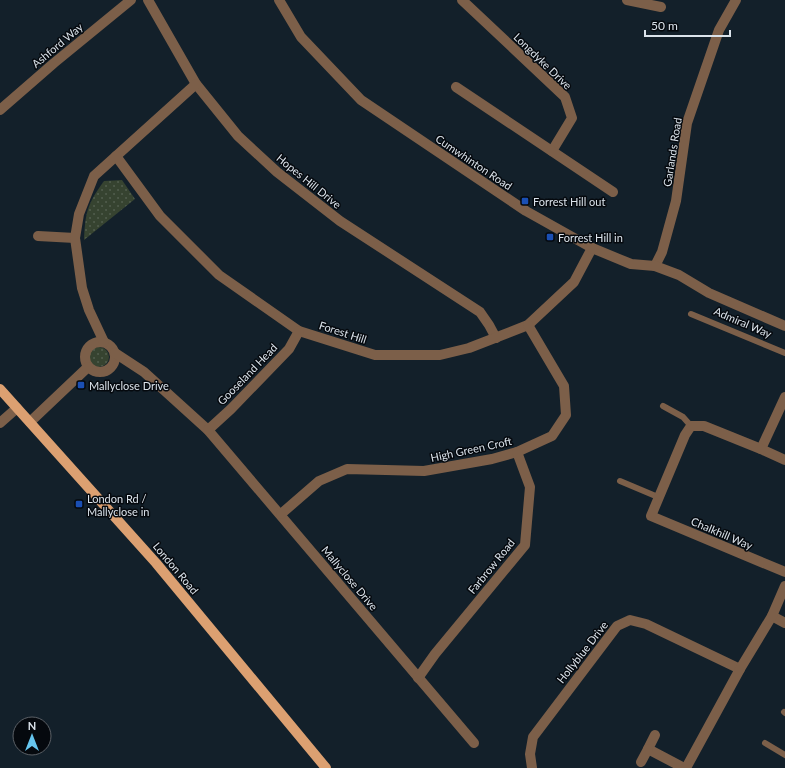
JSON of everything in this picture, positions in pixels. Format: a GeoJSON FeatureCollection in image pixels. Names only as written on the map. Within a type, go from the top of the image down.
{"type":"FeatureCollection","features":[{"type":"Feature","properties":{"kind":"main road","name":"London Road"},"geometry":{"type":"LineString","coordinates":[[0,390],[156,563],[326,768]]}},
{"type":"Feature","properties":{"kind":"street","name":"Ashford Way"},"geometry":{"type":"LineString","coordinates":[[0,110],[54,63],[131,0]]}},
{"type":"Feature","properties":{"kind":"street","name":"Hopes Hill Drive"},"geometry":{"type":"LineString","coordinates":[[148,0],[196,84],[238,136],[277,172],[340,221],[480,312],[496,338]]}},
{"type":"Feature","properties":{"kind":"street","name":"Cumwhinton Road"},"geometry":{"type":"LineString","coordinates":[[278,0],[301,37],[361,100],[526,211],[592,248],[631,264],[655,266],[679,276],[709,293],[785,326]]}},
{"type":"Feature","properties":{"kind":"street","name":"Longdyke Drive"},"geometry":{"type":"LineString","coordinates":[[462,0],[565,97],[572,118],[552,151]]}},
{"type":"Feature","properties":{"kind":"street"},"geometry":{"type":"LineString","coordinates":[[627,0],[661,7]]}},
{"type":"Feature","properties":{"kind":"street","name":"Garlands Road"},"geometry":{"type":"LineString","coordinates":[[655,266],[662,252],[676,201],[687,123],[719,30],[736,0]]}},
{"type":"Feature","properties":{"kind":"street","name":"Mallyclose Drive"},"geometry":{"type":"LineString","coordinates":[[196,84],[94,176],[80,214],[76,238],[82,288],[89,310],[104,342],[109,344],[115,353],[144,372],[208,430],[281,514],[474,743]]}},
{"type":"Feature","properties":{"kind":"street"},"geometry":{"type":"LineString","coordinates":[[456,87],[613,192]]}},
{"type":"Feature","properties":{"kind":"street","name":"Forest Hill"},"geometry":{"type":"LineString","coordinates":[[116,156],[160,216],[219,275],[299,331],[375,355],[440,355],[469,348],[528,325],[574,282],[592,248]]}},
{"type":"Feature","properties":{"kind":"street"},"geometry":{"type":"LineString","coordinates":[[38,236],[76,238]]}},
{"type":"Feature","properties":{"kind":"street","name":"High Green Croft"},"geometry":{"type":"LineString","coordinates":[[281,514],[319,481],[348,469],[424,471],[492,459],[517,452],[552,436],[566,415],[564,386],[528,325]]}},
{"type":"Feature","properties":{"kind":"street","name":"Gooseland Head"},"geometry":{"type":"LineString","coordinates":[[208,430],[231,409],[288,349],[299,331]]}},
{"type":"Feature","properties":{"kind":"street"},"geometry":{"type":"LineString","coordinates":[[104,342],[95,342],[88,347],[84,355],[84,359],[88,367],[96,372],[105,371],[112,366],[115,353]]}},
{"type":"Feature","properties":{"kind":"street"},"geometry":{"type":"LineString","coordinates":[[30,422],[88,367]]}},
{"type":"Feature","properties":{"kind":"street"},"geometry":{"type":"LineString","coordinates":[[761,449],[785,397]]}},
{"type":"Feature","properties":{"kind":"street"},"geometry":{"type":"LineString","coordinates":[[0,423],[17,408]]}},
{"type":"Feature","properties":{"kind":"street"},"geometry":{"type":"LineString","coordinates":[[658,497],[685,435],[691,426],[704,426],[785,460]]}},
{"type":"Feature","properties":{"kind":"street","name":"Farbrow Road"},"geometry":{"type":"LineString","coordinates":[[418,678],[435,654],[525,545],[530,487],[517,452]]}},
{"type":"Feature","properties":{"kind":"street","name":"Chalkhill Way"},"geometry":{"type":"LineString","coordinates":[[658,497],[651,516],[785,572]]}},
{"type":"Feature","properties":{"kind":"street"},"geometry":{"type":"LineString","coordinates":[[648,749],[685,768],[740,669],[772,616],[785,586]]}},
{"type":"Feature","properties":{"kind":"street"},"geometry":{"type":"LineString","coordinates":[[772,616],[785,623]]}},
{"type":"Feature","properties":{"kind":"street","name":"Hollyblue Drive"},"geometry":{"type":"LineString","coordinates":[[532,768],[530,754],[533,737],[617,626],[630,620],[646,624],[740,669]]}},
{"type":"Feature","properties":{"kind":"street"},"geometry":{"type":"LineString","coordinates":[[641,762],[655,735]]}},
{"type":"Feature","properties":{"kind":"lane","name":"Admiral Way"},"geometry":{"type":"LineString","coordinates":[[691,314],[785,353]]}},
{"type":"Feature","properties":{"kind":"lane"},"geometry":{"type":"LineString","coordinates":[[663,406],[683,418],[691,426]]}},
{"type":"Feature","properties":{"kind":"lane"},"geometry":{"type":"LineString","coordinates":[[620,481],[658,497]]}},
{"type":"Feature","properties":{"kind":"lane"},"geometry":{"type":"LineString","coordinates":[[765,743],[785,755]]}},
{"type":"Feature","properties":{"kind":"green space"},"geometry":{"type":"Polygon","coordinates":[[[122,180],[135,199],[84,240],[85,222],[88,208],[104,181],[122,180]]]}},
{"type":"Feature","properties":{"kind":"green space"},"geometry":{"type":"Polygon","coordinates":[[[99,347],[106,350],[109,357],[106,364],[99,367],[92,364],[89,357],[92,350],[99,347]]]}},
{"type":"Feature","properties":{"kind":"place","name":"Forrest Hill out"},"geometry":{"type":"Point","coordinates":[525,201]}},
{"type":"Feature","properties":{"kind":"place","name":"Forrest Hill in"},"geometry":{"type":"Point","coordinates":[550,237]}},
{"type":"Feature","properties":{"kind":"place","name":"Mallyclose Drive"},"geometry":{"type":"Point","coordinates":[81,385]}},
{"type":"Feature","properties":{"kind":"place","name":"London Rd / Mallyclose in"},"geometry":{"type":"Point","coordinates":[79,504]}}]}
